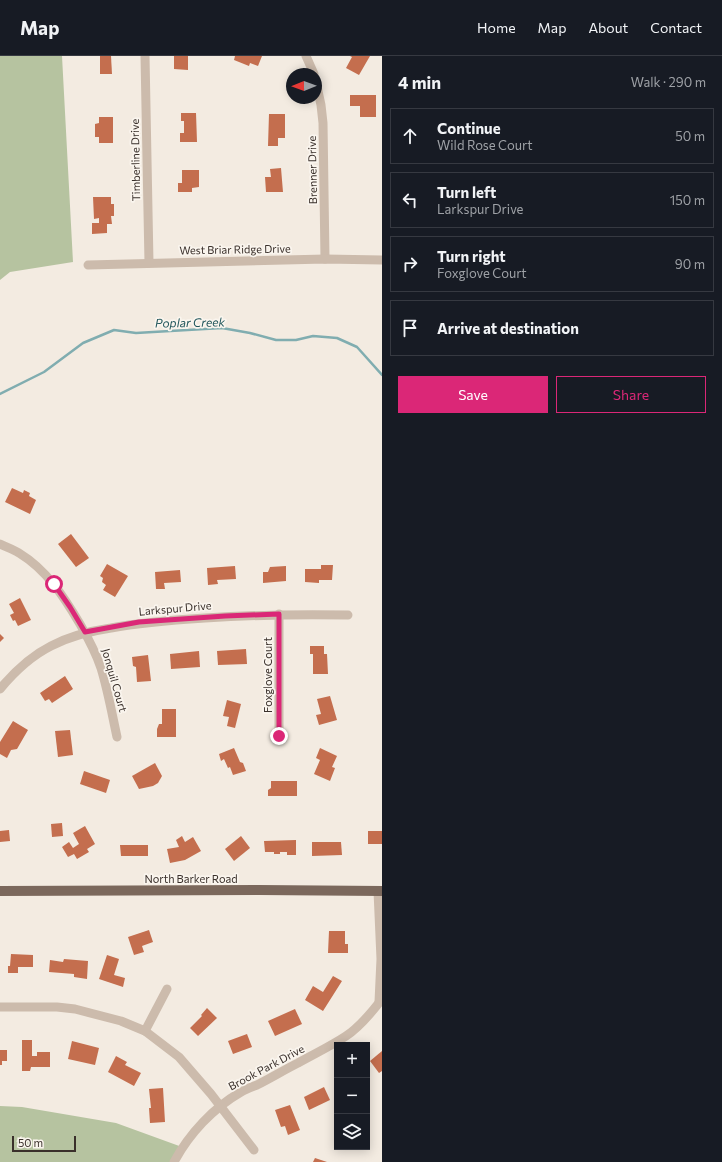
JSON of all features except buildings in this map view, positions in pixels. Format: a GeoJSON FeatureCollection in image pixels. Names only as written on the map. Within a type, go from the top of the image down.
{"type":"FeatureCollection","features":[{"type":"Feature","properties":{"kind":"main road","name":"North Barker Road"},"geometry":{"type":"LineString","coordinates":[[0,891],[380,891]]}},
{"type":"Feature","properties":{"kind":"street","name":"Timberline Drive"},"geometry":{"type":"LineString","coordinates":[[145,56],[149,263]]}},
{"type":"Feature","properties":{"kind":"street"},"geometry":{"type":"LineString","coordinates":[[306,56],[312,68]]}},
{"type":"Feature","properties":{"kind":"street","name":"Brenner Drive"},"geometry":{"type":"LineString","coordinates":[[321,104],[323,123],[325,259]]}},
{"type":"Feature","properties":{"kind":"street","name":"West Briar Ridge Drive"},"geometry":{"type":"LineString","coordinates":[[88,265],[325,259],[382,260]]}},
{"type":"Feature","properties":{"kind":"street","name":"Jonquil Court"},"geometry":{"type":"LineString","coordinates":[[0,544],[19,553],[35,565],[54,584],[70,607],[85,632],[100,667],[108,692],[117,737]]}},
{"type":"Feature","properties":{"kind":"street","name":"Larkspur Drive"},"geometry":{"type":"LineString","coordinates":[[0,688],[22,666],[51,645],[71,636],[85,632],[139,622],[225,616],[279,614],[348,615]]}},
{"type":"Feature","properties":{"kind":"street","name":"Foxglove Court"},"geometry":{"type":"LineString","coordinates":[[279,614],[279,736]]}},
{"type":"Feature","properties":{"kind":"street","name":"Brook Park Drive"},"geometry":{"type":"LineString","coordinates":[[174,1162],[182,1147],[191,1135],[220,1106],[241,1092],[327,1048],[347,1036],[381,1002],[380,891]]}},
{"type":"Feature","properties":{"kind":"street"},"geometry":{"type":"LineString","coordinates":[[145,1030],[167,989]]}},
{"type":"Feature","properties":{"kind":"street"},"geometry":{"type":"LineString","coordinates":[[0,1007],[57,1007],[75,1009],[98,1014],[145,1030],[179,1057],[211,1094],[254,1150]]}},
{"type":"Feature","properties":{"kind":"green space"},"geometry":{"type":"Polygon","coordinates":[[[0,56],[62,56],[73,262],[10,272],[0,280],[0,56]]]}},
{"type":"Feature","properties":{"kind":"green space"},"geometry":{"type":"Polygon","coordinates":[[[0,1106],[22,1107],[116,1123],[182,1147],[174,1162],[0,1162],[0,1106]]]}},
{"type":"Feature","properties":{"kind":"waterway","name":"Poplar Creek"},"geometry":{"type":"LineString","coordinates":[[0,394],[44,372],[83,343],[114,330],[136,333],[222,328],[276,340],[296,340],[313,336],[337,338],[357,347],[382,375]]}},
{"type":"Feature","properties":{"kind":"route"},"geometry":{"type":"LineString","coordinates":[[54,584],[85,632],[139,622],[279,614],[279,736]]}}]}
